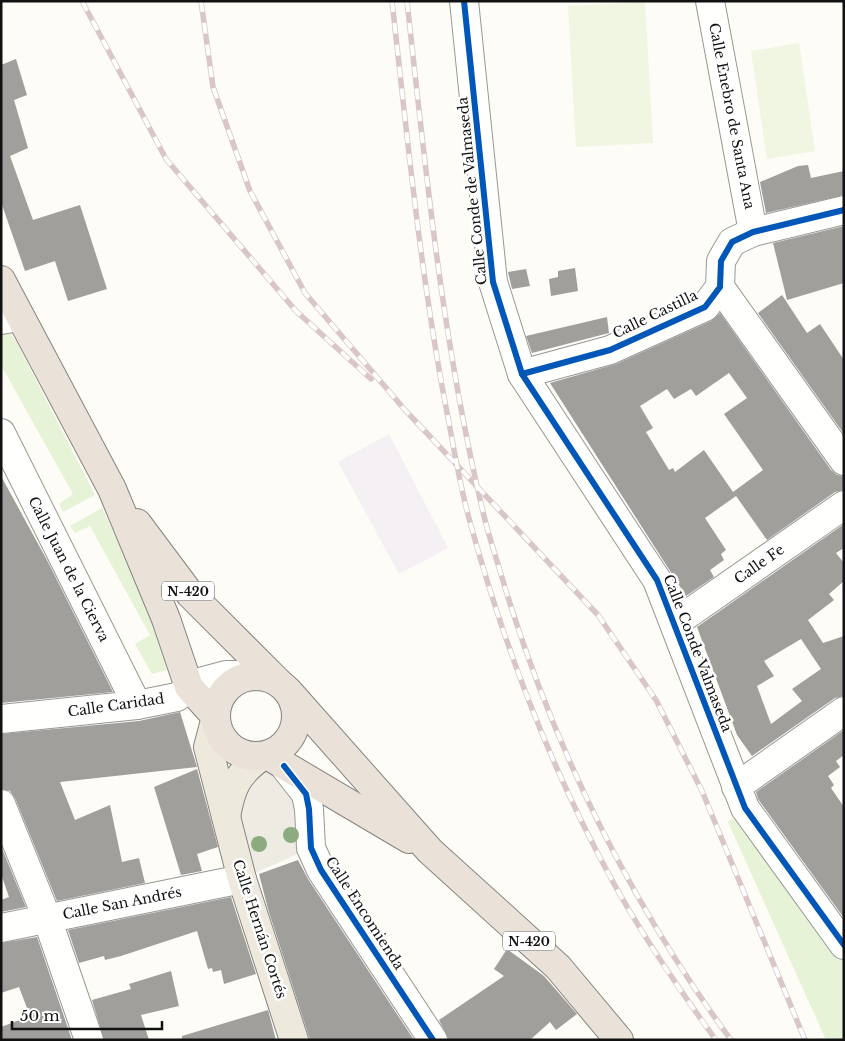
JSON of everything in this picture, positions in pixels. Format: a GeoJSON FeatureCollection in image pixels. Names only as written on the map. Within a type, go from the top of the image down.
{"type":"FeatureCollection","features":[{"type":"Feature","properties":{"kind":"highway","name":"N-420"},"geometry":{"type":"LineString","coordinates":[[1,280],[11,318],[112,489],[190,594],[430,852],[558,967],[619,1040]]}},
{"type":"Feature","properties":{"kind":"highway","name":"N-420"},"geometry":{"type":"LineString","coordinates":[[112,489],[166,619],[189,686],[216,717],[224,740],[242,753],[271,759],[430,852]]}},
{"type":"Feature","properties":{"kind":"highway"},"geometry":{"type":"LineString","coordinates":[[216,717],[222,693],[243,677],[274,683]]}},
{"type":"Feature","properties":{"kind":"highway","name":"N-420"},"geometry":{"type":"LineString","coordinates":[[271,759],[288,740],[294,728],[296,715],[294,702],[274,683]]}},
{"type":"Feature","properties":{"kind":"main road","name":"Calle Hernán Cortés"},"geometry":{"type":"LineString","coordinates":[[216,717],[208,747],[242,879],[294,1040]]}},
{"type":"Feature","properties":{"kind":"main road","name":"Calle Hernán Cortés"},"geometry":{"type":"LineString","coordinates":[[226,818],[230,795],[245,768],[271,759]]}},
{"type":"Feature","properties":{"kind":"street","name":"Calle Conde de Valmaseda"},"geometry":{"type":"LineString","coordinates":[[464,1],[494,282],[522,374]]}},
{"type":"Feature","properties":{"kind":"street","name":"Calle Enebro de Santa Ana"},"geometry":{"type":"LineString","coordinates":[[710,1],[753,232]]}},
{"type":"Feature","properties":{"kind":"street"},"geometry":{"type":"LineString","coordinates":[[844,210],[753,232],[732,242],[721,261],[720,287],[844,461]]}},
{"type":"Feature","properties":{"kind":"street","name":"Calle Castilla"},"geometry":{"type":"LineString","coordinates":[[522,374],[610,350],[705,307],[720,287]]}},
{"type":"Feature","properties":{"kind":"street","name":"Calle Conde Valmaseda"},"geometry":{"type":"LineString","coordinates":[[522,374],[657,580],[745,808],[844,945]]}},
{"type":"Feature","properties":{"kind":"street","name":"Calle Juan de la Cierva"},"geometry":{"type":"LineString","coordinates":[[1,433],[137,705]]}},
{"type":"Feature","properties":{"kind":"street","name":"Calle Fe"},"geometry":{"type":"LineString","coordinates":[[675,623],[844,505]]}},
{"type":"Feature","properties":{"kind":"street","name":"Calle Caridad"},"geometry":{"type":"LineString","coordinates":[[1,719],[137,705],[177,697],[189,686],[226,675],[274,683]]}},
{"type":"Feature","properties":{"kind":"street"},"geometry":{"type":"LineString","coordinates":[[736,787],[844,711]]}},
{"type":"Feature","properties":{"kind":"street","name":"Calle Encomienda"},"geometry":{"type":"LineString","coordinates":[[271,759],[306,794],[310,808],[311,848],[321,870],[433,1040]]}},
{"type":"Feature","properties":{"kind":"street"},"geometry":{"type":"LineString","coordinates":[[1,804],[47,918],[90,1040]]}},
{"type":"Feature","properties":{"kind":"street","name":"Calle San Andrés"},"geometry":{"type":"LineString","coordinates":[[1,928],[242,879]]}},
{"type":"Feature","properties":{"kind":"shaded area"},"geometry":{"type":"Polygon","coordinates":[[[389,434],[448,548],[399,574],[338,462],[389,434]]]}},
{"type":"Feature","properties":{"kind":"shaded area"},"geometry":{"type":"Polygon","coordinates":[[[284,766],[311,848],[242,879],[230,795],[245,768],[284,766]]]}},
{"type":"Feature","properties":{"kind":"green space"},"geometry":{"type":"Polygon","coordinates":[[[645,2],[653,143],[576,147],[568,6],[645,2]]]}},
{"type":"Feature","properties":{"kind":"green space"},"geometry":{"type":"Polygon","coordinates":[[[799,43],[815,151],[767,159],[751,51],[799,43]]]}},
{"type":"Feature","properties":{"kind":"green space"},"geometry":{"type":"Polygon","coordinates":[[[1,332],[9,332],[16,341],[95,495],[63,512],[59,504],[73,494],[1,365],[1,332]]]}},
{"type":"Feature","properties":{"kind":"green space"},"geometry":{"type":"Polygon","coordinates":[[[102,508],[146,608],[167,670],[152,674],[135,644],[150,635],[90,526],[75,533],[70,526],[102,508]]]}},
{"type":"Feature","properties":{"kind":"green space"},"geometry":{"type":"Polygon","coordinates":[[[745,808],[844,945],[844,1040],[826,1040],[728,822],[745,808]]]}},
{"type":"Feature","properties":{"kind":"building"},"geometry":{"type":"Polygon","coordinates":[[[16,59],[27,95],[14,100],[28,148],[10,156],[33,220],[80,205],[107,289],[68,301],[55,261],[25,271],[1,202],[1,65],[16,59]]]}},
{"type":"Feature","properties":{"kind":"building"},"geometry":{"type":"Polygon","coordinates":[[[808,165],[811,178],[844,171],[844,195],[766,213],[760,182],[798,166],[808,165]]]}},
{"type":"Feature","properties":{"kind":"building"},"geometry":{"type":"Polygon","coordinates":[[[844,226],[844,283],[787,300],[773,243],[844,226]]]}},
{"type":"Feature","properties":{"kind":"building"},"geometry":{"type":"Polygon","coordinates":[[[575,268],[578,291],[551,296],[549,279],[558,277],[558,271],[575,268]]]}},
{"type":"Feature","properties":{"kind":"building"},"geometry":{"type":"Polygon","coordinates":[[[526,269],[530,286],[512,289],[508,272],[526,269]]]}},
{"type":"Feature","properties":{"kind":"building"},"geometry":{"type":"Polygon","coordinates":[[[782,295],[807,333],[820,324],[844,360],[844,434],[758,313],[782,295]]]}},
{"type":"Feature","properties":{"kind":"building"},"geometry":{"type":"Polygon","coordinates":[[[720,313],[831,470],[837,475],[844,476],[844,490],[835,492],[767,540],[736,496],[705,518],[726,550],[721,554],[724,560],[710,570],[714,577],[686,596],[550,383],[616,364],[711,321],[720,313]],[[729,373],[696,396],[691,389],[674,399],[667,389],[640,406],[653,428],[646,432],[669,470],[673,468],[675,472],[704,450],[733,492],[763,470],[724,414],[747,398],[729,373]]]}},
{"type":"Feature","properties":{"kind":"building"},"geometry":{"type":"Polygon","coordinates":[[[607,317],[609,333],[532,353],[526,336],[607,317]]]}},
{"type":"Feature","properties":{"kind":"building"},"geometry":{"type":"Polygon","coordinates":[[[1,476],[48,562],[113,692],[1,703],[1,476]]]}},
{"type":"Feature","properties":{"kind":"building"},"geometry":{"type":"Polygon","coordinates":[[[844,524],[844,548],[836,553],[844,563],[844,581],[829,594],[834,600],[808,620],[823,643],[844,636],[844,696],[835,698],[752,756],[737,735],[697,627],[844,524]],[[801,639],[764,661],[774,676],[757,686],[771,724],[802,701],[792,689],[821,669],[801,639]]]}},
{"type":"Feature","properties":{"kind":"building"},"geometry":{"type":"Polygon","coordinates":[[[180,712],[197,767],[60,782],[75,820],[110,805],[122,862],[139,858],[145,883],[57,901],[15,798],[10,791],[1,789],[1,734],[139,721],[180,712]]]}},
{"type":"Feature","properties":{"kind":"building"},"geometry":{"type":"Polygon","coordinates":[[[844,730],[844,755],[836,761],[840,767],[828,776],[834,785],[831,788],[844,807],[844,918],[758,799],[756,792],[844,730]]]}},
{"type":"Feature","properties":{"kind":"building"},"geometry":{"type":"Polygon","coordinates":[[[197,769],[218,847],[197,854],[202,871],[181,875],[154,787],[197,769]]]}},
{"type":"Feature","properties":{"kind":"building"},"geometry":{"type":"Polygon","coordinates":[[[1,846],[26,907],[1,912],[1,900],[9,897],[1,874],[1,846]]]}},
{"type":"Feature","properties":{"kind":"building"},"geometry":{"type":"Polygon","coordinates":[[[298,860],[308,879],[414,1040],[310,1040],[268,909],[259,874],[298,860]]]}},
{"type":"Feature","properties":{"kind":"building"},"geometry":{"type":"Polygon","coordinates":[[[231,897],[256,974],[224,984],[221,970],[213,972],[212,968],[208,969],[197,931],[121,956],[105,960],[104,956],[79,963],[68,930],[231,897]]]}},
{"type":"Feature","properties":{"kind":"building"},"geometry":{"type":"Polygon","coordinates":[[[37,937],[72,1040],[1,1040],[1,1027],[30,1016],[19,987],[1,993],[1,943],[37,937]]]}},
{"type":"Feature","properties":{"kind":"building"},"geometry":{"type":"Polygon","coordinates":[[[507,949],[544,976],[577,1014],[556,1030],[550,1022],[530,1040],[449,1040],[439,1020],[504,976],[494,969],[507,949]]]}},
{"type":"Feature","properties":{"kind":"building"},"geometry":{"type":"Polygon","coordinates":[[[171,971],[179,1006],[141,1015],[149,1040],[104,1040],[92,1000],[131,989],[129,984],[171,971]]]}},
{"type":"Feature","properties":{"kind":"building"},"geometry":{"type":"Polygon","coordinates":[[[268,1010],[276,1040],[182,1040],[182,1036],[268,1010]]]}},
{"type":"Feature","properties":{"kind":"railway"},"geometry":{"type":"LineString","coordinates":[[82,1],[166,159],[296,311],[371,379]]}},
{"type":"Feature","properties":{"kind":"railway"},"geometry":{"type":"LineString","coordinates":[[201,1],[213,87],[250,191],[305,293],[405,410],[598,615],[656,700],[702,791],[805,1040]]}},
{"type":"Feature","properties":{"kind":"railway"},"geometry":{"type":"LineString","coordinates":[[392,1],[415,202],[436,352],[456,462],[483,568],[531,706],[549,751],[590,839],[649,943],[716,1040]]}},
{"type":"Feature","properties":{"kind":"railway"},"geometry":{"type":"LineString","coordinates":[[407,1],[437,260],[457,389],[484,516],[506,591],[548,710],[600,825],[629,881],[661,935],[731,1040]]}},
{"type":"Feature","properties":{"kind":"cycle path"},"geometry":{"type":"LineString","coordinates":[[464,1],[493,282],[522,374],[657,580],[745,808],[844,945]]}},
{"type":"Feature","properties":{"kind":"cycle path"},"geometry":{"type":"LineString","coordinates":[[522,374],[610,350],[705,307],[720,287],[721,261],[732,242],[753,232],[844,210]]}},
{"type":"Feature","properties":{"kind":"cycle path"},"geometry":{"type":"LineString","coordinates":[[284,766],[306,794],[309,809],[311,848],[321,870],[433,1040]]}}]}
